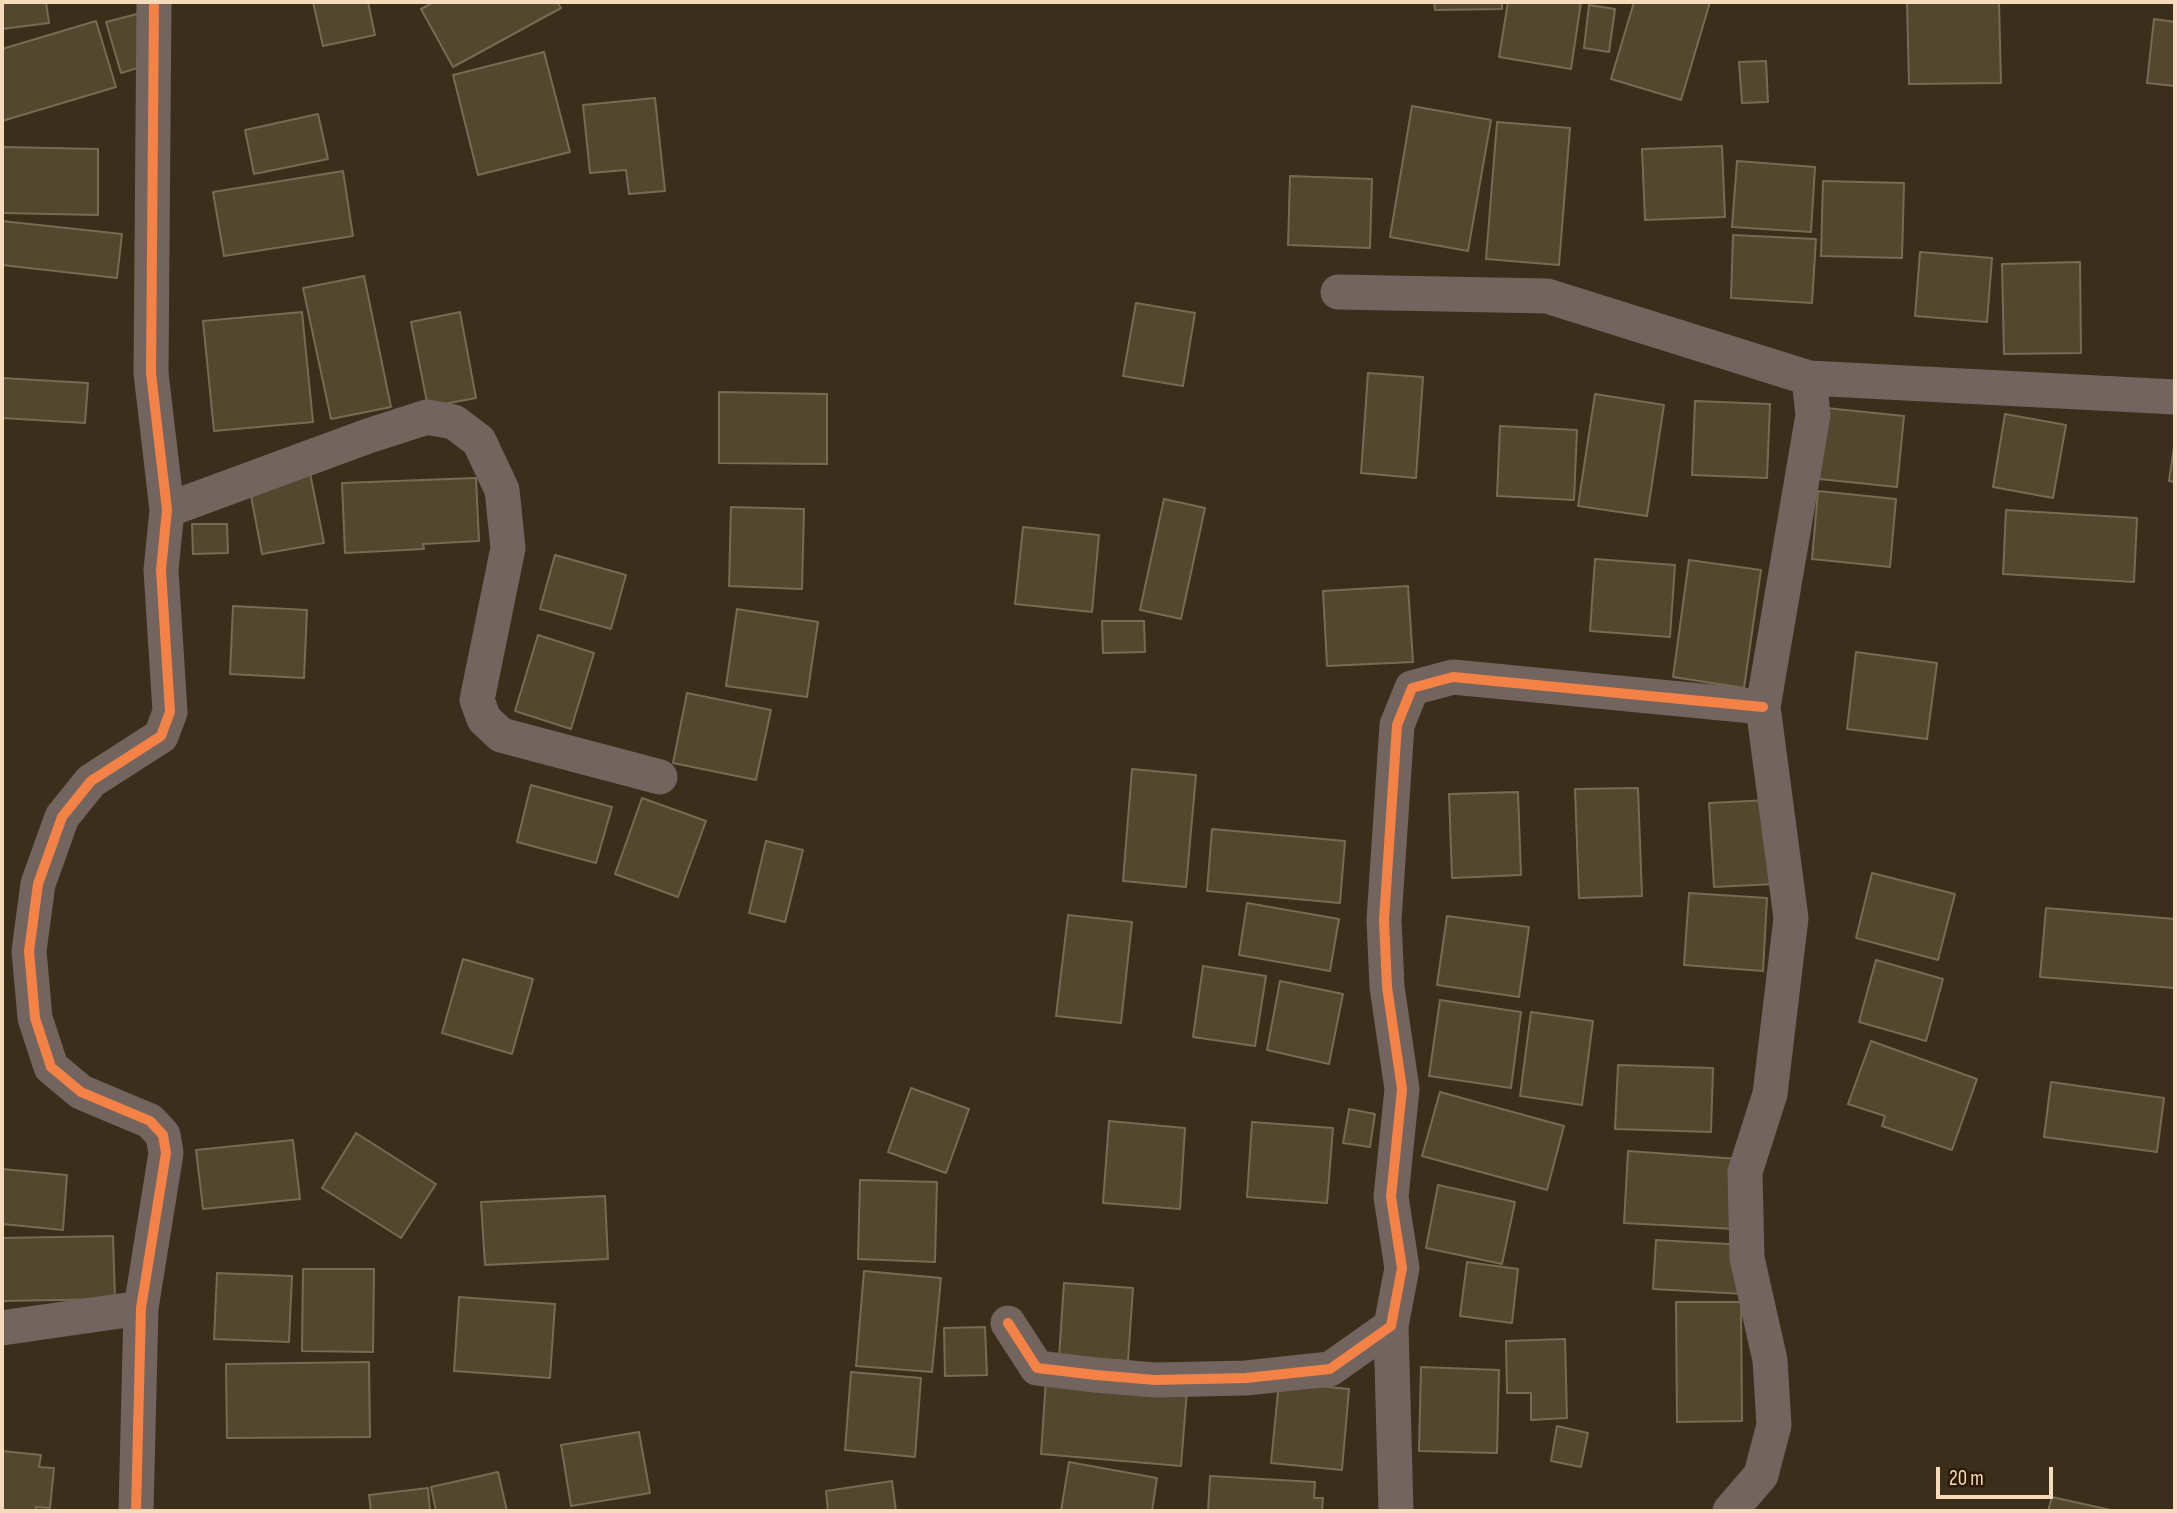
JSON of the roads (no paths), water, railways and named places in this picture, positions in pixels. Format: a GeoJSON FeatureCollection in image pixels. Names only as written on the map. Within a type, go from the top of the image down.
{"type":"FeatureCollection","features":[{"type":"Feature","properties":{"kind":"street"},"geometry":{"type":"LineString","coordinates":[[136,1511],[141,1308],[166,1153],[163,1135],[150,1121],[81,1092],[51,1067],[35,1018],[29,951],[38,884],[62,817],[91,781],[162,736],[170,712],[161,570],[167,510],[151,373],[154,2]]}},
{"type":"Feature","properties":{"kind":"street"},"geometry":{"type":"LineString","coordinates":[[1338,292],[1546,296],[1809,378],[2175,397]]}},
{"type":"Feature","properties":{"kind":"street"},"geometry":{"type":"LineString","coordinates":[[1730,1511],[1761,1475],[1774,1424],[1770,1360],[1747,1258],[1745,1172],[1770,1094],[1791,918],[1763,707],[1813,415],[1809,378]]}},
{"type":"Feature","properties":{"kind":"street"},"geometry":{"type":"LineString","coordinates":[[167,510],[427,417],[454,422],[479,441],[502,490],[505,513],[508,548],[477,700],[484,719],[501,735],[660,777]]}},
{"type":"Feature","properties":{"kind":"street"},"geometry":{"type":"LineString","coordinates":[[1396,1511],[1391,1326],[1402,1268],[1391,1197],[1402,1089],[1387,987],[1384,920],[1397,725],[1412,688],[1453,677],[1763,707]]}},
{"type":"Feature","properties":{"kind":"street"},"geometry":{"type":"LineString","coordinates":[[2,1328],[141,1308]]}},
{"type":"Feature","properties":{"kind":"street"},"geometry":{"type":"LineString","coordinates":[[1008,1323],[1037,1368],[1155,1380],[1246,1378],[1330,1369],[1391,1326]]}}]}
